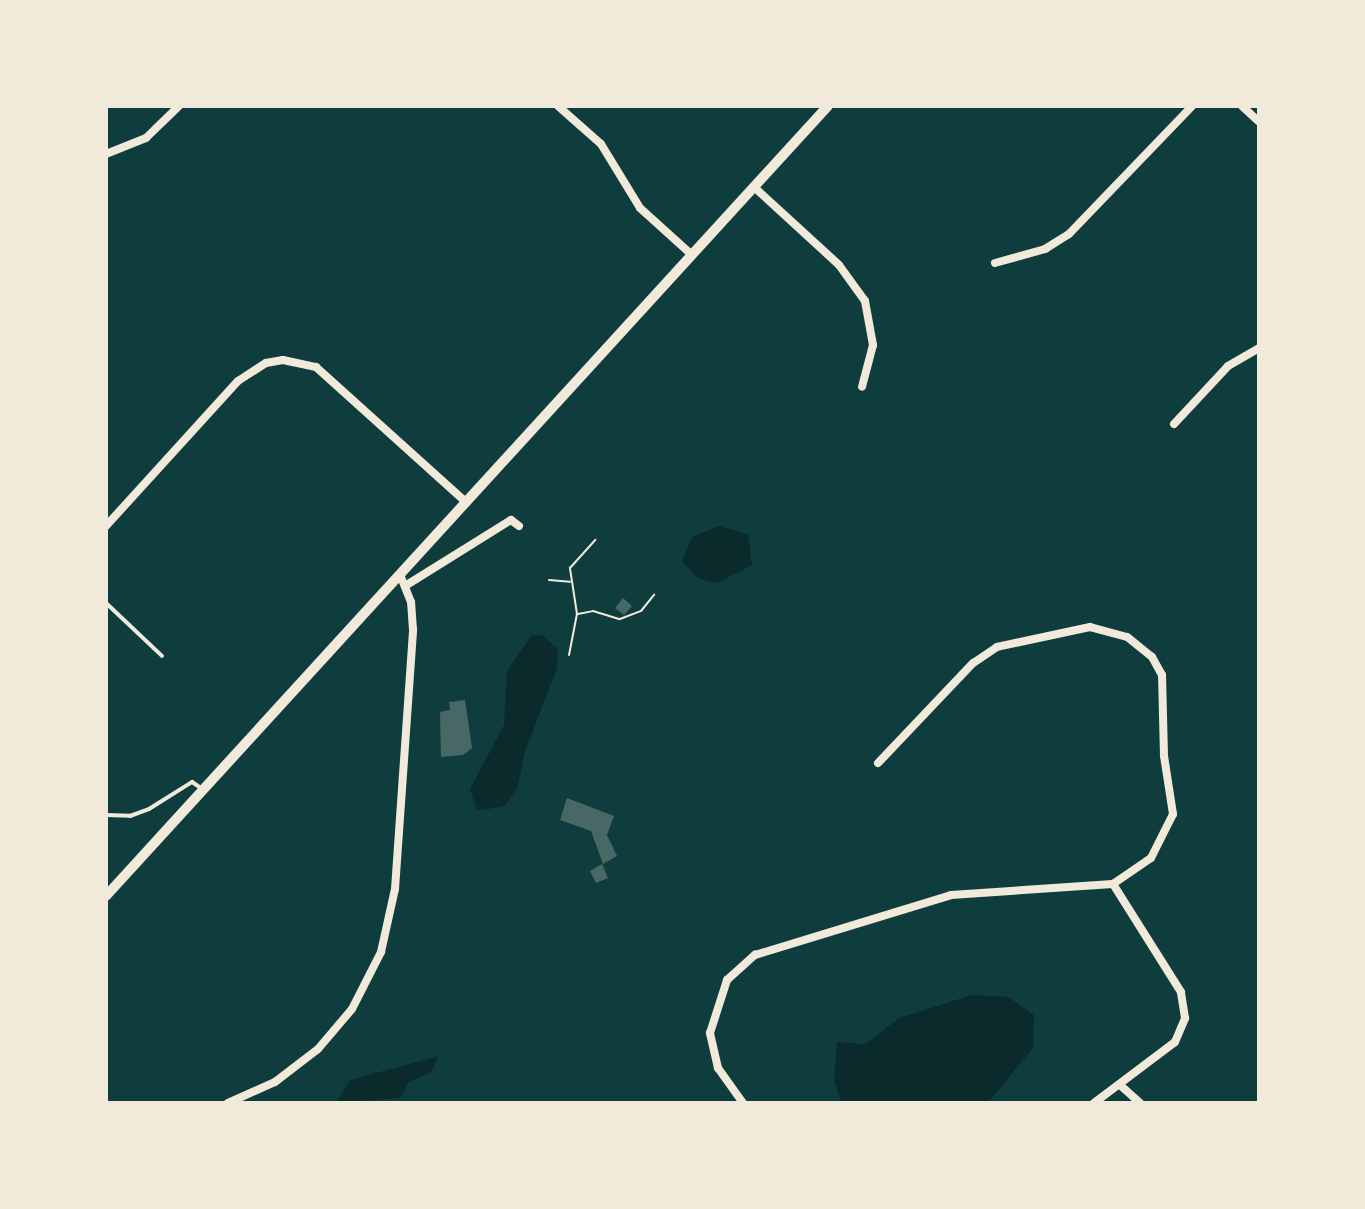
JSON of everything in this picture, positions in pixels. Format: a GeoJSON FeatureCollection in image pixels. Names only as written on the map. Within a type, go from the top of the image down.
{"type":"FeatureCollection","features":[{"type":"Feature","properties":{"kind":"street"},"geometry":{"type":"LineString","coordinates":[[106,154],[146,138],[179,106]]}},
{"type":"Feature","properties":{"kind":"street"},"geometry":{"type":"LineString","coordinates":[[558,106],[601,144],[640,208],[692,255]]}},
{"type":"Feature","properties":{"kind":"street"},"geometry":{"type":"LineString","coordinates":[[106,896],[828,106]]}},
{"type":"Feature","properties":{"kind":"street"},"geometry":{"type":"LineString","coordinates":[[995,263],[1045,249],[1069,234],[1192,106]]}},
{"type":"Feature","properties":{"kind":"street"},"geometry":{"type":"LineString","coordinates":[[1242,106],[1259,122]]}},
{"type":"Feature","properties":{"kind":"street"},"geometry":{"type":"LineString","coordinates":[[754,187],[839,265],[865,301],[873,345],[862,387]]}},
{"type":"Feature","properties":{"kind":"street"},"geometry":{"type":"LineString","coordinates":[[1174,424],[1228,366],[1259,348]]}},
{"type":"Feature","properties":{"kind":"street"},"geometry":{"type":"LineString","coordinates":[[106,526],[238,381],[266,363],[283,360],[316,367],[330,377],[466,502]]}},
{"type":"Feature","properties":{"kind":"street"},"geometry":{"type":"LineString","coordinates":[[405,586],[511,520],[519,526]]}},
{"type":"Feature","properties":{"kind":"street"},"geometry":{"type":"LineString","coordinates":[[228,1103],[275,1082],[318,1049],[352,1009],[381,952],[395,889],[412,646],[411,602],[400,575]]}},
{"type":"Feature","properties":{"kind":"street"},"geometry":{"type":"LineString","coordinates":[[743,1103],[712,1052],[712,1015],[727,980],[740,967],[787,943],[951,895],[1113,884],[1151,858],[1173,814],[1164,756],[1165,687],[1152,657],[1127,637],[1090,627],[997,647],[973,663],[878,763]]}},
{"type":"Feature","properties":{"kind":"street"},"geometry":{"type":"LineString","coordinates":[[1094,1103],[1175,1042],[1182,1031],[1185,1005],[1113,884]]}},
{"type":"Feature","properties":{"kind":"street"},"geometry":{"type":"LineString","coordinates":[[1120,1085],[1140,1103]]}},
{"type":"Feature","properties":{"kind":"lane"},"geometry":{"type":"LineString","coordinates":[[106,603],[162,656]]}},
{"type":"Feature","properties":{"kind":"lane"},"geometry":{"type":"LineString","coordinates":[[106,815],[130,816],[149,809],[192,782],[203,790]]}},
{"type":"Feature","properties":{"kind":"path"},"geometry":{"type":"LineString","coordinates":[[569,655],[577,614],[570,568],[595,540]]}},
{"type":"Feature","properties":{"kind":"path"},"geometry":{"type":"LineString","coordinates":[[549,580],[571,582]]}},
{"type":"Feature","properties":{"kind":"path"},"geometry":{"type":"LineString","coordinates":[[577,614],[634,615],[654,595]]}},
{"type":"Feature","properties":{"kind":"water"},"geometry":{"type":"Polygon","coordinates":[[[718,526],[748,534],[752,565],[717,583],[699,579],[682,561],[692,537],[718,526]]]}},
{"type":"Feature","properties":{"kind":"water"},"geometry":{"type":"Polygon","coordinates":[[[542,635],[558,649],[557,668],[524,754],[518,786],[505,806],[477,811],[470,789],[504,725],[507,671],[531,636],[542,635]]]}},
{"type":"Feature","properties":{"kind":"water"},"geometry":{"type":"Polygon","coordinates":[[[972,995],[1008,997],[1034,1015],[1033,1048],[992,1098],[985,1103],[841,1103],[834,1080],[837,1042],[865,1044],[899,1018],[972,995]]]}},
{"type":"Feature","properties":{"kind":"water"},"geometry":{"type":"Polygon","coordinates":[[[439,1056],[431,1072],[409,1082],[400,1098],[336,1103],[350,1080],[439,1056]]]}},
{"type":"Feature","properties":{"kind":"building"},"geometry":{"type":"Polygon","coordinates":[[[623,598],[632,606],[624,615],[615,608],[623,598]]]}},
{"type":"Feature","properties":{"kind":"building"},"geometry":{"type":"Polygon","coordinates":[[[465,700],[472,748],[463,755],[441,757],[440,712],[450,710],[449,702],[465,700]]]}},
{"type":"Feature","properties":{"kind":"building"},"geometry":{"type":"Polygon","coordinates":[[[567,798],[614,816],[607,835],[617,856],[603,864],[591,831],[560,820],[567,798]]]}},
{"type":"Feature","properties":{"kind":"building"},"geometry":{"type":"Polygon","coordinates":[[[602,864],[608,878],[596,883],[590,871],[602,864]]]}}]}
